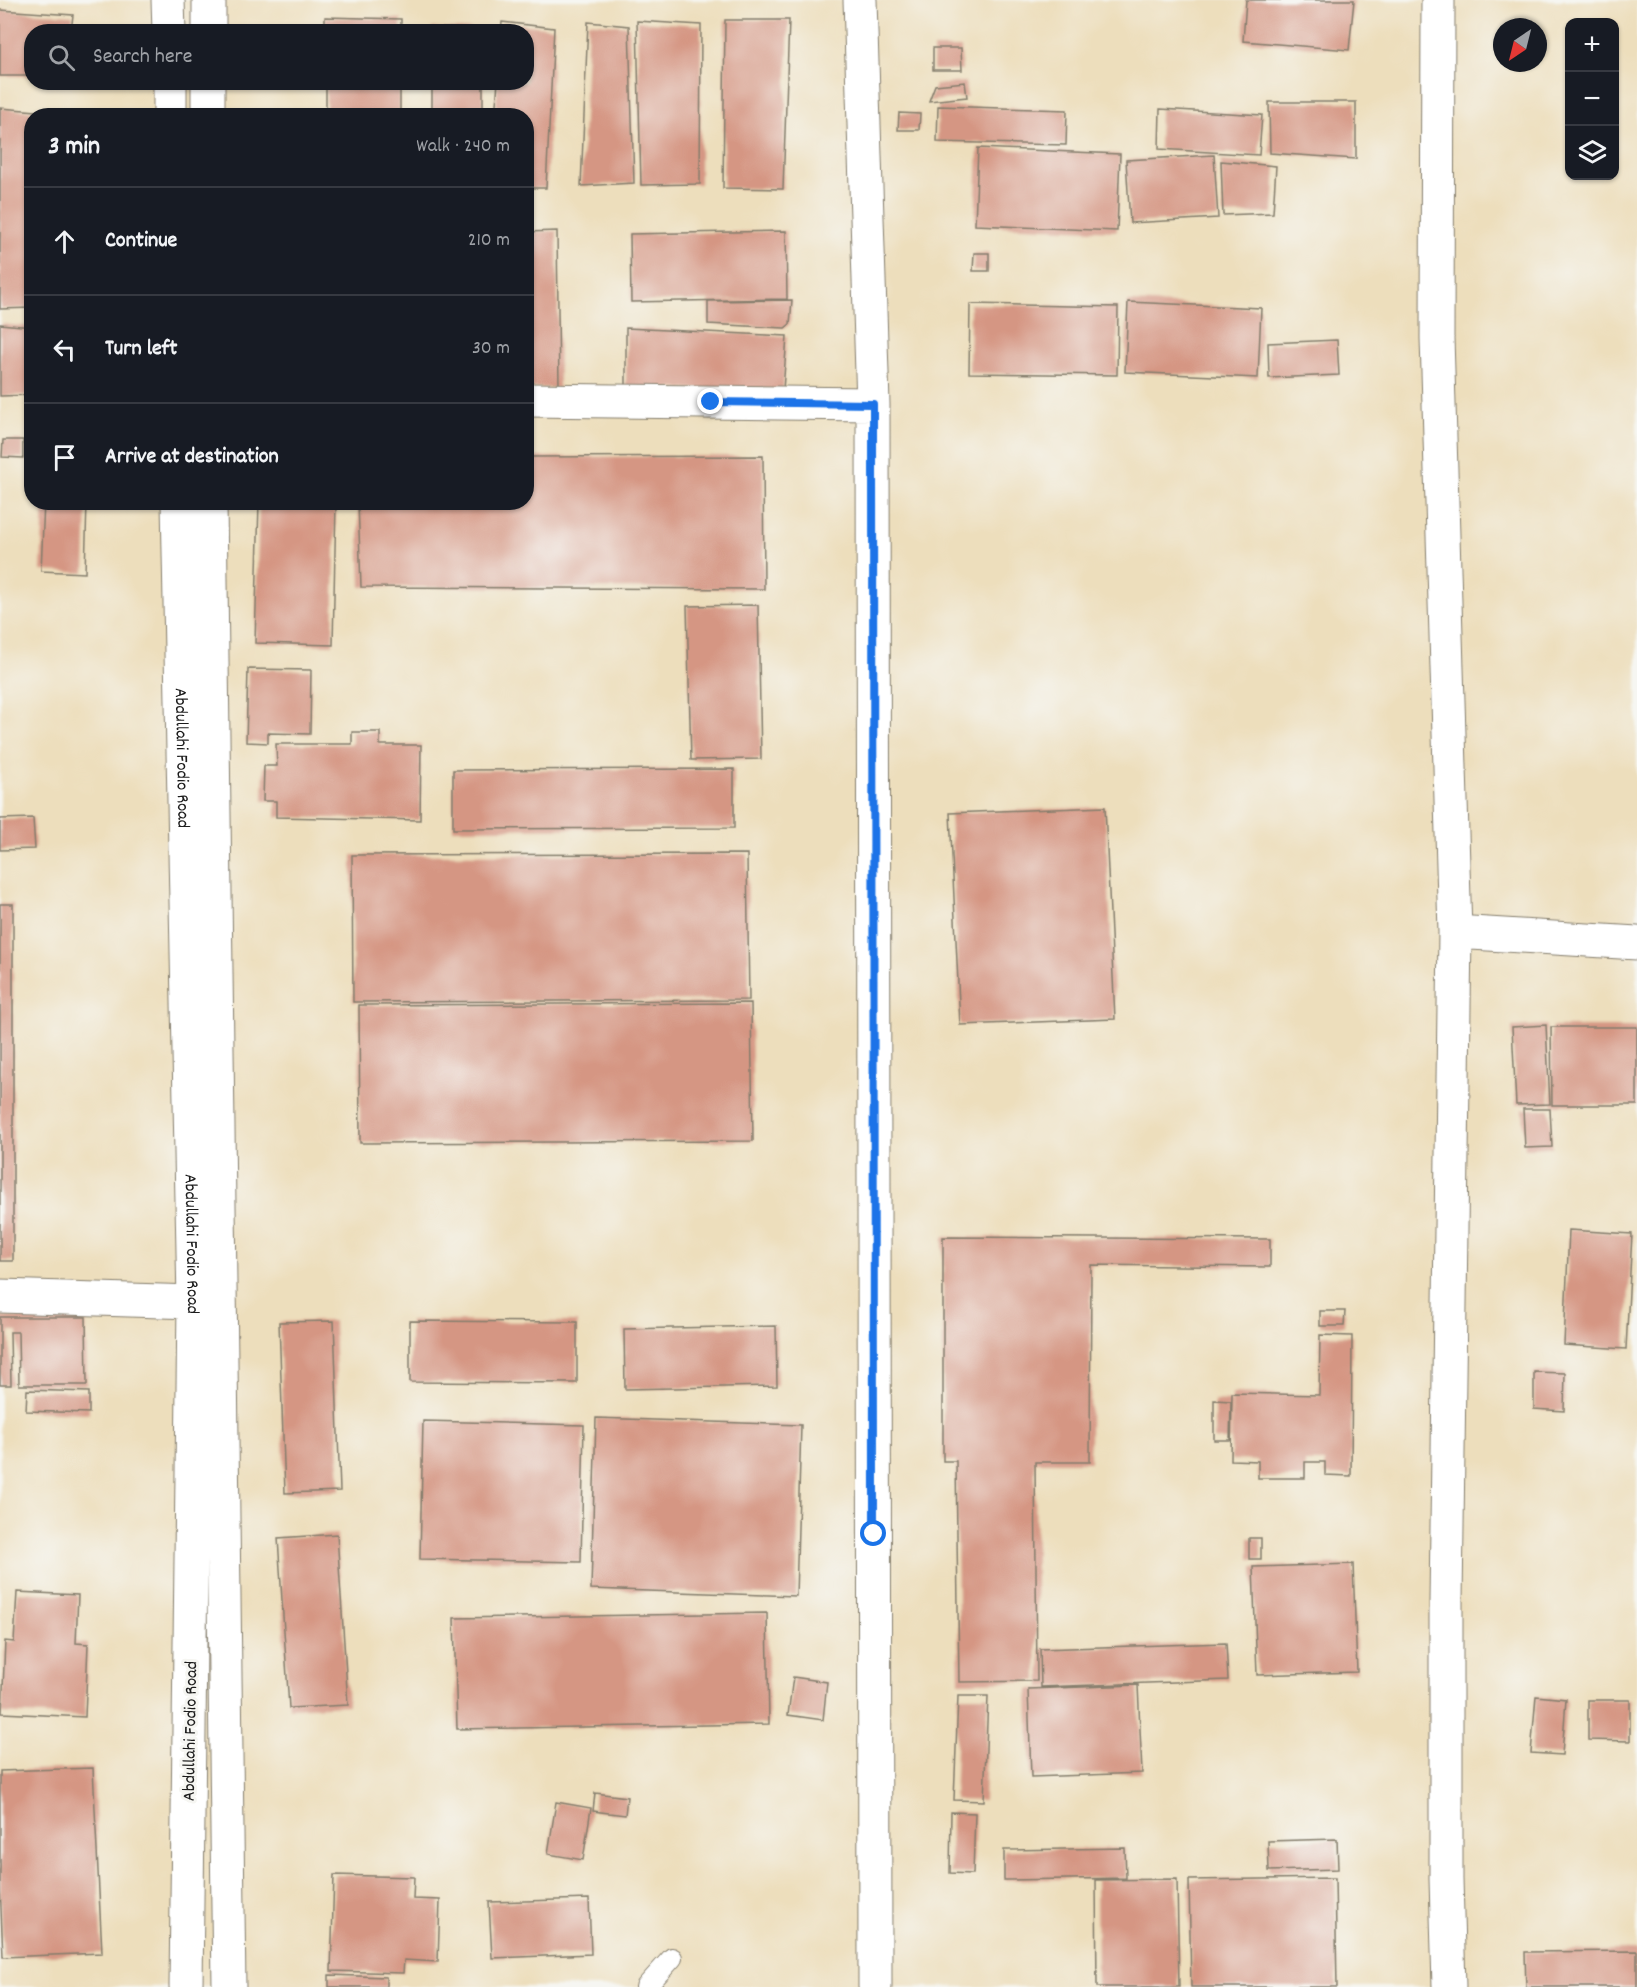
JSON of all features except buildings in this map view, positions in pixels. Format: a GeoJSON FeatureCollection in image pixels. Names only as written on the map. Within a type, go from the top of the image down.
{"type":"FeatureCollection","features":[{"type":"Feature","properties":{"kind":"street"},"geometry":{"type":"LineString","coordinates":[[168,0],[169,24]]}},
{"type":"Feature","properties":{"kind":"street"},"geometry":{"type":"LineString","coordinates":[[208,0],[208,24]]}},
{"type":"Feature","properties":{"kind":"street"},"geometry":{"type":"LineString","coordinates":[[860,0],[873,404],[875,1987]]}},
{"type":"Feature","properties":{"kind":"street"},"geometry":{"type":"LineString","coordinates":[[1438,0],[1437,338],[1455,932],[1446,1601],[1446,1879],[1449,1987]]}},
{"type":"Feature","properties":{"kind":"street"},"geometry":{"type":"LineString","coordinates":[[170,90],[170,108]]}},
{"type":"Feature","properties":{"kind":"street"},"geometry":{"type":"LineString","coordinates":[[208,90],[208,108]]}},
{"type":"Feature","properties":{"kind":"street"},"geometry":{"type":"LineString","coordinates":[[534,400],[873,404]]}},
{"type":"Feature","properties":{"kind":"street","name":"Abdullahi Fodio Road"},"geometry":{"type":"LineString","coordinates":[[178,510],[194,1302],[186,1987]]}},
{"type":"Feature","properties":{"kind":"street","name":"Abdullahi Fodio Road"},"geometry":{"type":"LineString","coordinates":[[210,510],[215,735],[229,1987]]}},
{"type":"Feature","properties":{"kind":"street"},"geometry":{"type":"LineString","coordinates":[[1455,932],[1637,943]]}},
{"type":"Feature","properties":{"kind":"street"},"geometry":{"type":"LineString","coordinates":[[0,1296],[194,1302]]}},
{"type":"Feature","properties":{"kind":"lane"},"geometry":{"type":"LineString","coordinates":[[646,1987],[672,1958]]}},
{"type":"Feature","properties":{"kind":"route"},"geometry":{"type":"LineString","coordinates":[[711,402],[873,404],[874,1534]]}}]}
